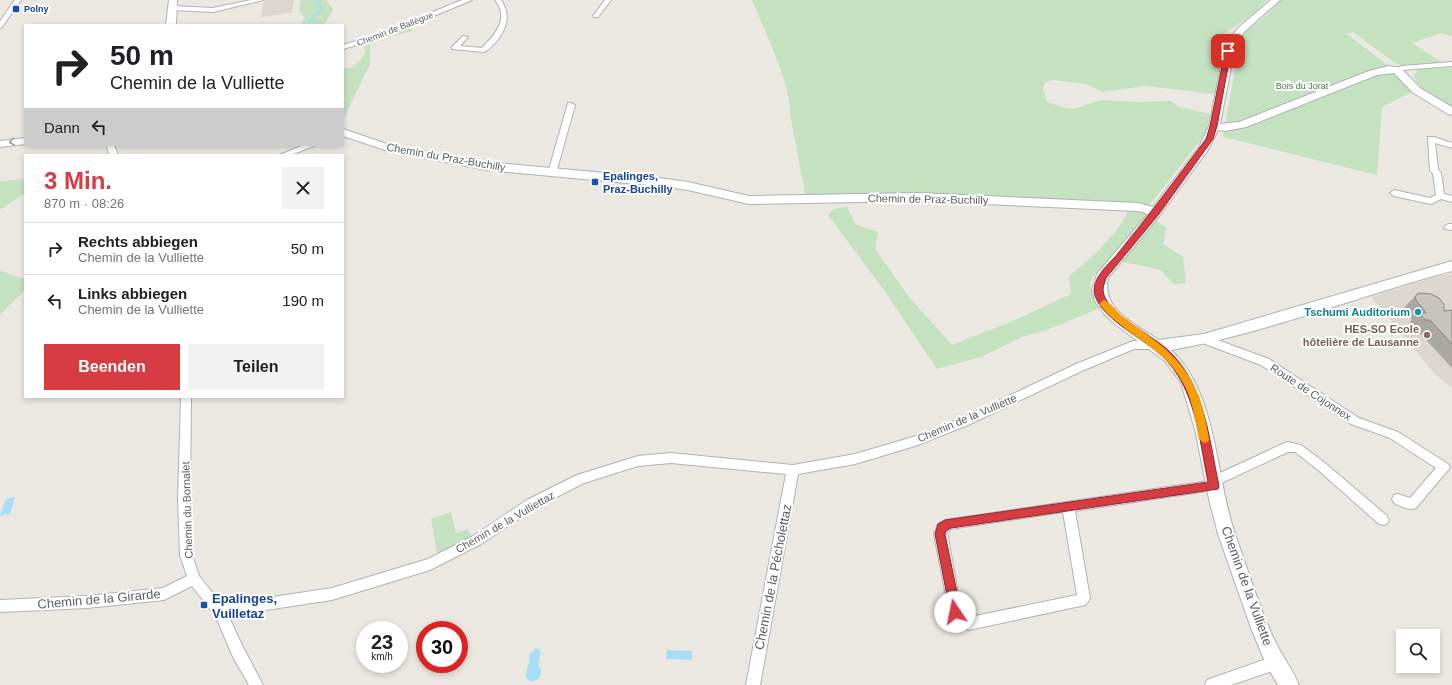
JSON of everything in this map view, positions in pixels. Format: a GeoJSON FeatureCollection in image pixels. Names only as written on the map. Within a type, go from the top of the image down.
{"type":"FeatureCollection","features":[{"type":"Feature","properties":{"kind":"street"},"geometry":{"type":"LineString","coordinates":[[0,26],[18,0]]}},
{"type":"Feature","properties":{"kind":"street"},"geometry":{"type":"LineString","coordinates":[[171,24],[172,4],[217,10],[260,0]]}},
{"type":"Feature","properties":{"kind":"street","name":"Chemin de Ballègue"},"geometry":{"type":"LineString","coordinates":[[344,47],[369,40],[450,6],[469,0]]}},
{"type":"Feature","properties":{"kind":"street"},"geometry":{"type":"LineString","coordinates":[[465,37],[454,48],[484,50],[502,29],[505,22],[501,3],[498,0]]}},
{"type":"Feature","properties":{"kind":"street"},"geometry":{"type":"LineString","coordinates":[[596,16],[608,0]]}},
{"type":"Feature","properties":{"kind":"street"},"geometry":{"type":"LineString","coordinates":[[1156,212],[1204,148],[1214,126],[1230,46],[1241,30],[1276,0]]}},
{"type":"Feature","properties":{"kind":"street"},"geometry":{"type":"LineString","coordinates":[[1214,126],[1225,128],[1242,125],[1373,73],[1389,69],[1397,70],[1402,68],[1452,64]]}},
{"type":"Feature","properties":{"kind":"street"},"geometry":{"type":"LineString","coordinates":[[1397,70],[1416,90],[1452,112]]}},
{"type":"Feature","properties":{"kind":"street"},"geometry":{"type":"LineString","coordinates":[[552,173],[571,105]]}},
{"type":"Feature","properties":{"kind":"street","name":"Chemin du Praz-Buchilly"},"geometry":{"type":"LineString","coordinates":[[344,133],[395,149],[487,166],[659,182],[701,189]]}},
{"type":"Feature","properties":{"kind":"street"},"geometry":{"type":"LineString","coordinates":[[1440,196],[1437,174],[1434,170],[1431,138],[1452,146]]}},
{"type":"Feature","properties":{"kind":"street"},"geometry":{"type":"LineString","coordinates":[[0,144],[24,141]]}},
{"type":"Feature","properties":{"kind":"street"},"geometry":{"type":"LineString","coordinates":[[286,154],[309,146]]}},
{"type":"Feature","properties":{"kind":"street","name":"Chemin de Praz-Buchilly"},"geometry":{"type":"LineString","coordinates":[[701,189],[749,200],[920,197],[1138,207],[1156,212]]}},
{"type":"Feature","properties":{"kind":"street"},"geometry":{"type":"LineString","coordinates":[[1394,193],[1431,201],[1440,196],[1452,199]]}},
{"type":"Feature","properties":{"kind":"street","name":"Chemin de la Vulliette"},"geometry":{"type":"LineString","coordinates":[[1156,212],[1102,277],[1099,284],[1099,295],[1105,306],[1135,339],[1156,346],[1173,360],[1188,382],[1194,396],[1220,510],[1251,602],[1275,663],[1289,685]]}},
{"type":"Feature","properties":{"kind":"street"},"geometry":{"type":"LineString","coordinates":[[1156,346],[1204,339],[1297,313],[1452,266]]}},
{"type":"Feature","properties":{"kind":"street","name":"Chemin de la Vulliette"},"geometry":{"type":"LineString","coordinates":[[793,470],[855,459],[915,441],[964,422],[1135,339]]}},
{"type":"Feature","properties":{"kind":"street","name":"Route de Cojonnex"},"geometry":{"type":"LineString","coordinates":[[1204,339],[1266,362],[1355,421],[1394,435],[1444,467],[1412,504],[1406,503],[1398,498]]}},
{"type":"Feature","properties":{"kind":"street","name":"Chemin du Bornalet"},"geometry":{"type":"LineString","coordinates":[[186,398],[184,500],[186,555],[194,579],[221,613],[238,652],[256,685]]}},
{"type":"Feature","properties":{"kind":"street"},"geometry":{"type":"LineString","coordinates":[[1068,506],[1084,598],[1080,601],[969,624],[959,619],[955,612],[940,534],[942,528],[949,524],[1068,506],[1214,484],[1287,446],[1297,448],[1321,466],[1383,520]]}},
{"type":"Feature","properties":{"kind":"street","name":"Chemin de la Vulliettaz"},"geometry":{"type":"LineString","coordinates":[[221,613],[247,605],[266,604],[332,594],[430,564],[477,540],[531,504],[581,479],[638,461],[671,458],[793,470]]}},
{"type":"Feature","properties":{"kind":"street","name":"Chemin de la Pécholettaz"},"geometry":{"type":"LineString","coordinates":[[753,685],[793,470]]}},
{"type":"Feature","properties":{"kind":"street","name":"Chemin de la Girarde"},"geometry":{"type":"LineString","coordinates":[[0,606],[87,602],[164,594],[194,579]]}},
{"type":"Feature","properties":{"kind":"street"},"geometry":{"type":"LineString","coordinates":[[1212,685],[1275,663]]}},
{"type":"Feature","properties":{"kind":"shaded area"},"geometry":{"type":"Polygon","coordinates":[[[264,0],[294,0],[292,13],[261,17],[264,0]]]}},
{"type":"Feature","properties":{"kind":"shaded area","name":"HES-SO Ecole hôtelière de Lausanne"},"geometry":{"type":"Polygon","coordinates":[[[1452,274],[1452,388],[1434,373],[1371,297],[1439,276],[1452,274]]]}},
{"type":"Feature","properties":{"kind":"green space"},"geometry":{"type":"Polygon","coordinates":[[[301,0],[326,0],[333,10],[325,24],[301,24],[305,18],[299,11],[301,0]]]}},
{"type":"Feature","properties":{"kind":"green space"},"geometry":{"type":"Polygon","coordinates":[[[752,0],[1267,0],[1257,11],[1225,33],[1216,94],[1145,86],[1103,92],[1086,84],[1053,80],[1045,82],[1043,88],[1047,102],[1066,108],[1074,109],[1101,100],[1137,102],[1171,101],[1179,107],[1210,114],[1206,133],[1148,207],[806,198],[790,114],[790,103],[787,89],[776,57],[752,0]]]}},
{"type":"Feature","properties":{"kind":"green space","name":"Bois du Jorat"},"geometry":{"type":"Polygon","coordinates":[[[1281,0],[1452,0],[1452,36],[1442,33],[1412,43],[1443,63],[1404,66],[1395,63],[1353,32],[1347,34],[1394,70],[1414,91],[1382,107],[1377,175],[1223,137],[1241,35],[1268,14],[1281,0]]]}},
{"type":"Feature","properties":{"kind":"green space"},"geometry":{"type":"Polygon","coordinates":[[[411,25],[412,31],[387,37],[370,45],[370,64],[344,118],[344,68],[351,67],[360,60],[366,50],[361,45],[411,25]]]}},
{"type":"Feature","properties":{"kind":"green space"},"geometry":{"type":"Polygon","coordinates":[[[1452,68],[1452,109],[1430,96],[1413,76],[1419,69],[1452,68]]]}},
{"type":"Feature","properties":{"kind":"green space"},"geometry":{"type":"Polygon","coordinates":[[[24,179],[24,194],[0,210],[0,181],[24,179]]]}},
{"type":"Feature","properties":{"kind":"green space"},"geometry":{"type":"Polygon","coordinates":[[[847,207],[855,224],[878,232],[875,249],[909,297],[952,345],[1015,320],[1071,294],[1069,276],[1086,262],[1111,237],[1125,218],[1130,208],[1146,212],[1166,228],[1163,244],[1183,257],[1186,283],[1173,284],[1161,270],[1111,259],[1093,276],[1091,280],[1091,292],[1100,308],[1044,331],[1022,337],[981,357],[937,369],[884,290],[828,215],[834,209],[847,207]]]}},
{"type":"Feature","properties":{"kind":"green space"},"geometry":{"type":"Polygon","coordinates":[[[0,271],[24,279],[24,291],[0,315],[0,271]]]}},
{"type":"Feature","properties":{"kind":"green space"},"geometry":{"type":"Polygon","coordinates":[[[451,512],[456,533],[468,529],[472,539],[438,557],[431,519],[451,512]]]}},
{"type":"Feature","properties":{"kind":"water"},"geometry":{"type":"Polygon","coordinates":[[[15,497],[10,514],[0,516],[6,499],[15,497]]]}},
{"type":"Feature","properties":{"kind":"water"},"geometry":{"type":"Polygon","coordinates":[[[536,648],[541,651],[538,666],[541,670],[540,678],[532,682],[526,678],[526,675],[529,655],[536,648]]]}},
{"type":"Feature","properties":{"kind":"water"},"geometry":{"type":"Polygon","coordinates":[[[667,650],[692,651],[692,660],[666,659],[667,650]]]}},
{"type":"Feature","properties":{"kind":"building"},"geometry":{"type":"Polygon","coordinates":[[[1418,293],[1431,294],[1439,298],[1444,304],[1444,311],[1452,310],[1452,344],[1430,320],[1425,320],[1419,313],[1426,313],[1416,300],[1415,297],[1418,293]]]}},
{"type":"Feature","properties":{"kind":"waterway"},"geometry":{"type":"LineString","coordinates":[[308,24],[321,9],[321,6],[315,3],[316,0]]}},
{"type":"Feature","properties":{"kind":"slow traffic"},"geometry":{"type":"LineString","coordinates":[[1104,304],[1119,319],[1166,353],[1182,372],[1194,396],[1204,439]]}},
{"type":"Feature","properties":{"kind":"place","name":"Polny"},"geometry":{"type":"Point","coordinates":[16,9]}},
{"type":"Feature","properties":{"kind":"place","name":"Epalinges, Praz-Buchilly"},"geometry":{"type":"Point","coordinates":[595,182]}},
{"type":"Feature","properties":{"kind":"place","name":"Tschumi Auditorium"},"geometry":{"type":"Point","coordinates":[1418,312]}},
{"type":"Feature","properties":{"kind":"place","name":"HES-SO Ecole hôtelière de Lausanne"},"geometry":{"type":"Point","coordinates":[1427,335]}},
{"type":"Feature","properties":{"kind":"place","name":"Epalinges, Vuilletaz"},"geometry":{"type":"Point","coordinates":[204,605]}},
{"type":"Feature","properties":{"kind":"route"},"geometry":{"type":"LineString","coordinates":[[955,612],[940,534],[942,528],[949,524],[1214,486],[1197,406],[1188,382],[1173,360],[1166,353],[1128,326],[1105,306],[1101,300],[1098,289],[1102,277],[1156,212],[1209,139],[1214,126],[1228,51]]}}]}
